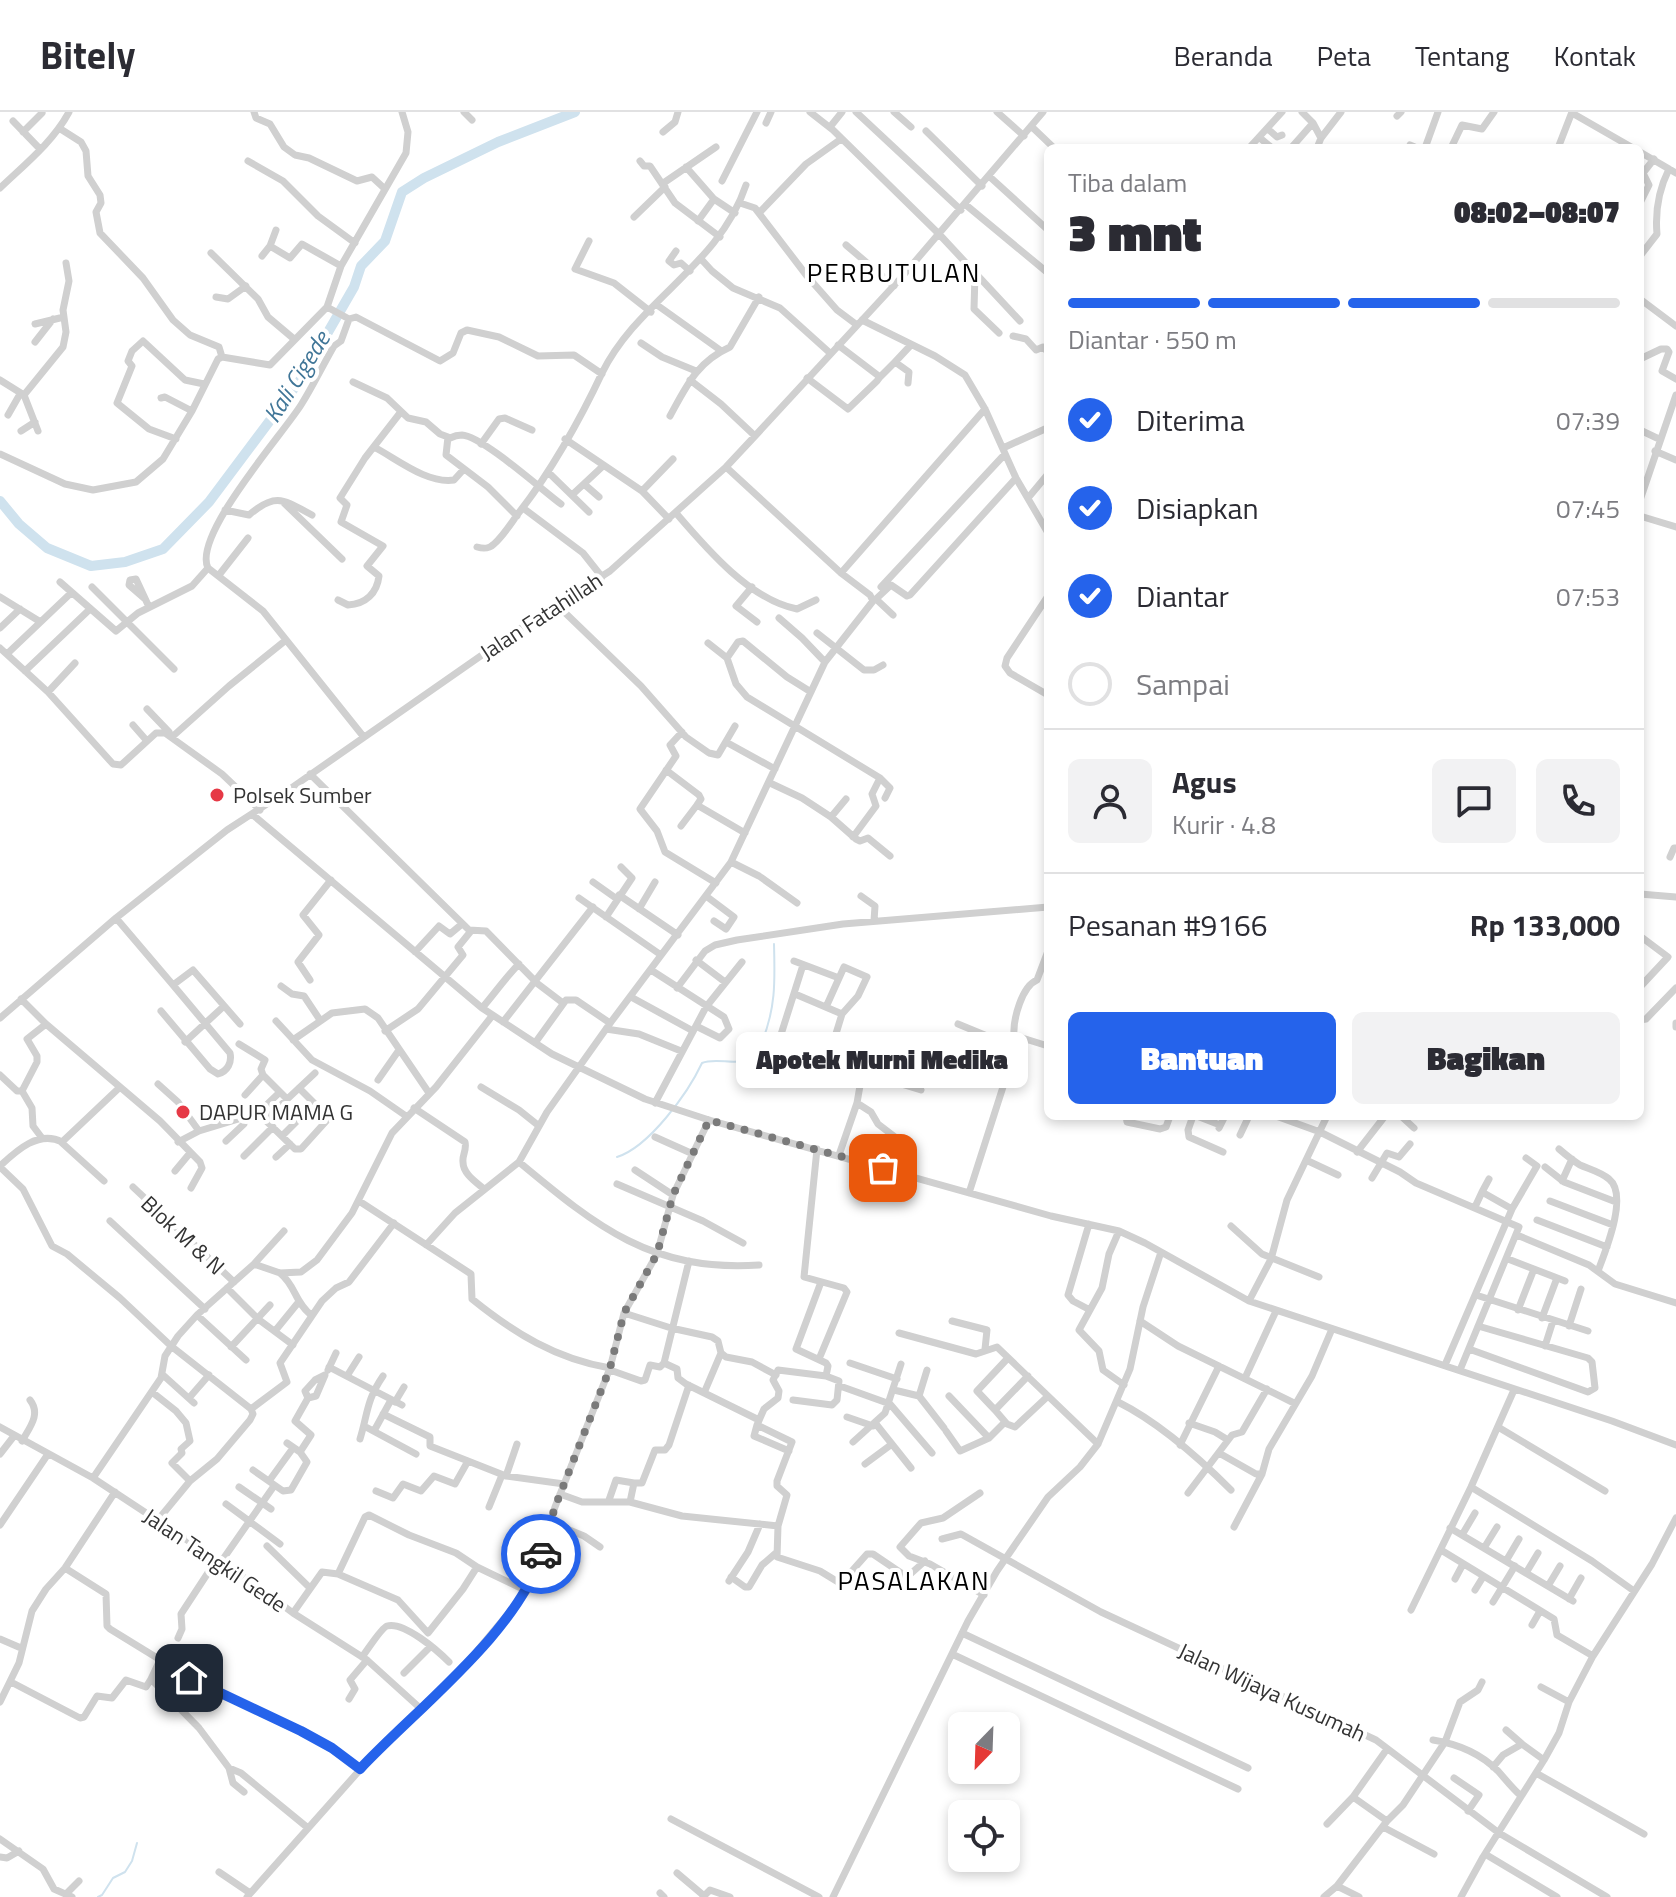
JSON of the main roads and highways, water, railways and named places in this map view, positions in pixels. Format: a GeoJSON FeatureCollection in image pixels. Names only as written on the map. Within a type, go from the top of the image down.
{"type":"FeatureCollection","features":[{"type":"Feature","properties":{"kind":"waterway","name":"Kali Cigede"},"geometry":{"type":"LineString","coordinates":[[0,501],[19,524],[47,548],[91,566],[125,562],[163,549],[209,502],[301,379],[354,287],[361,266],[385,241],[402,192],[498,142],[575,112]]}},
{"type":"Feature","properties":{"kind":"waterway"},"geometry":{"type":"LineString","coordinates":[[617,1157],[642,1142],[666,1118],[702,1063],[745,1061],[756,1054],[772,1007],[774,944]]}},
{"type":"Feature","properties":{"kind":"waterway"},"geometry":{"type":"LineString","coordinates":[[98,1897],[113,1878],[125,1872],[137,1843]]}},
{"type":"Feature","properties":{"kind":"place","name":"Polsek Sumber"},"geometry":{"type":"Point","coordinates":[217,795]}},
{"type":"Feature","properties":{"kind":"place","name":"DAPUR MAMA G"},"geometry":{"type":"Point","coordinates":[183,1112]}},
{"type":"Feature","properties":{"kind":"place","name":"Apotek Murni Medika"},"geometry":{"type":"Point","coordinates":[883,1168]}},
{"type":"Feature","properties":{"kind":"district","name":"PERBUTULAN"},"geometry":{"type":"Point","coordinates":[894,273]}},
{"type":"Feature","properties":{"kind":"district","name":"PASALAKAN"},"geometry":{"type":"Point","coordinates":[914,1581]}}]}
